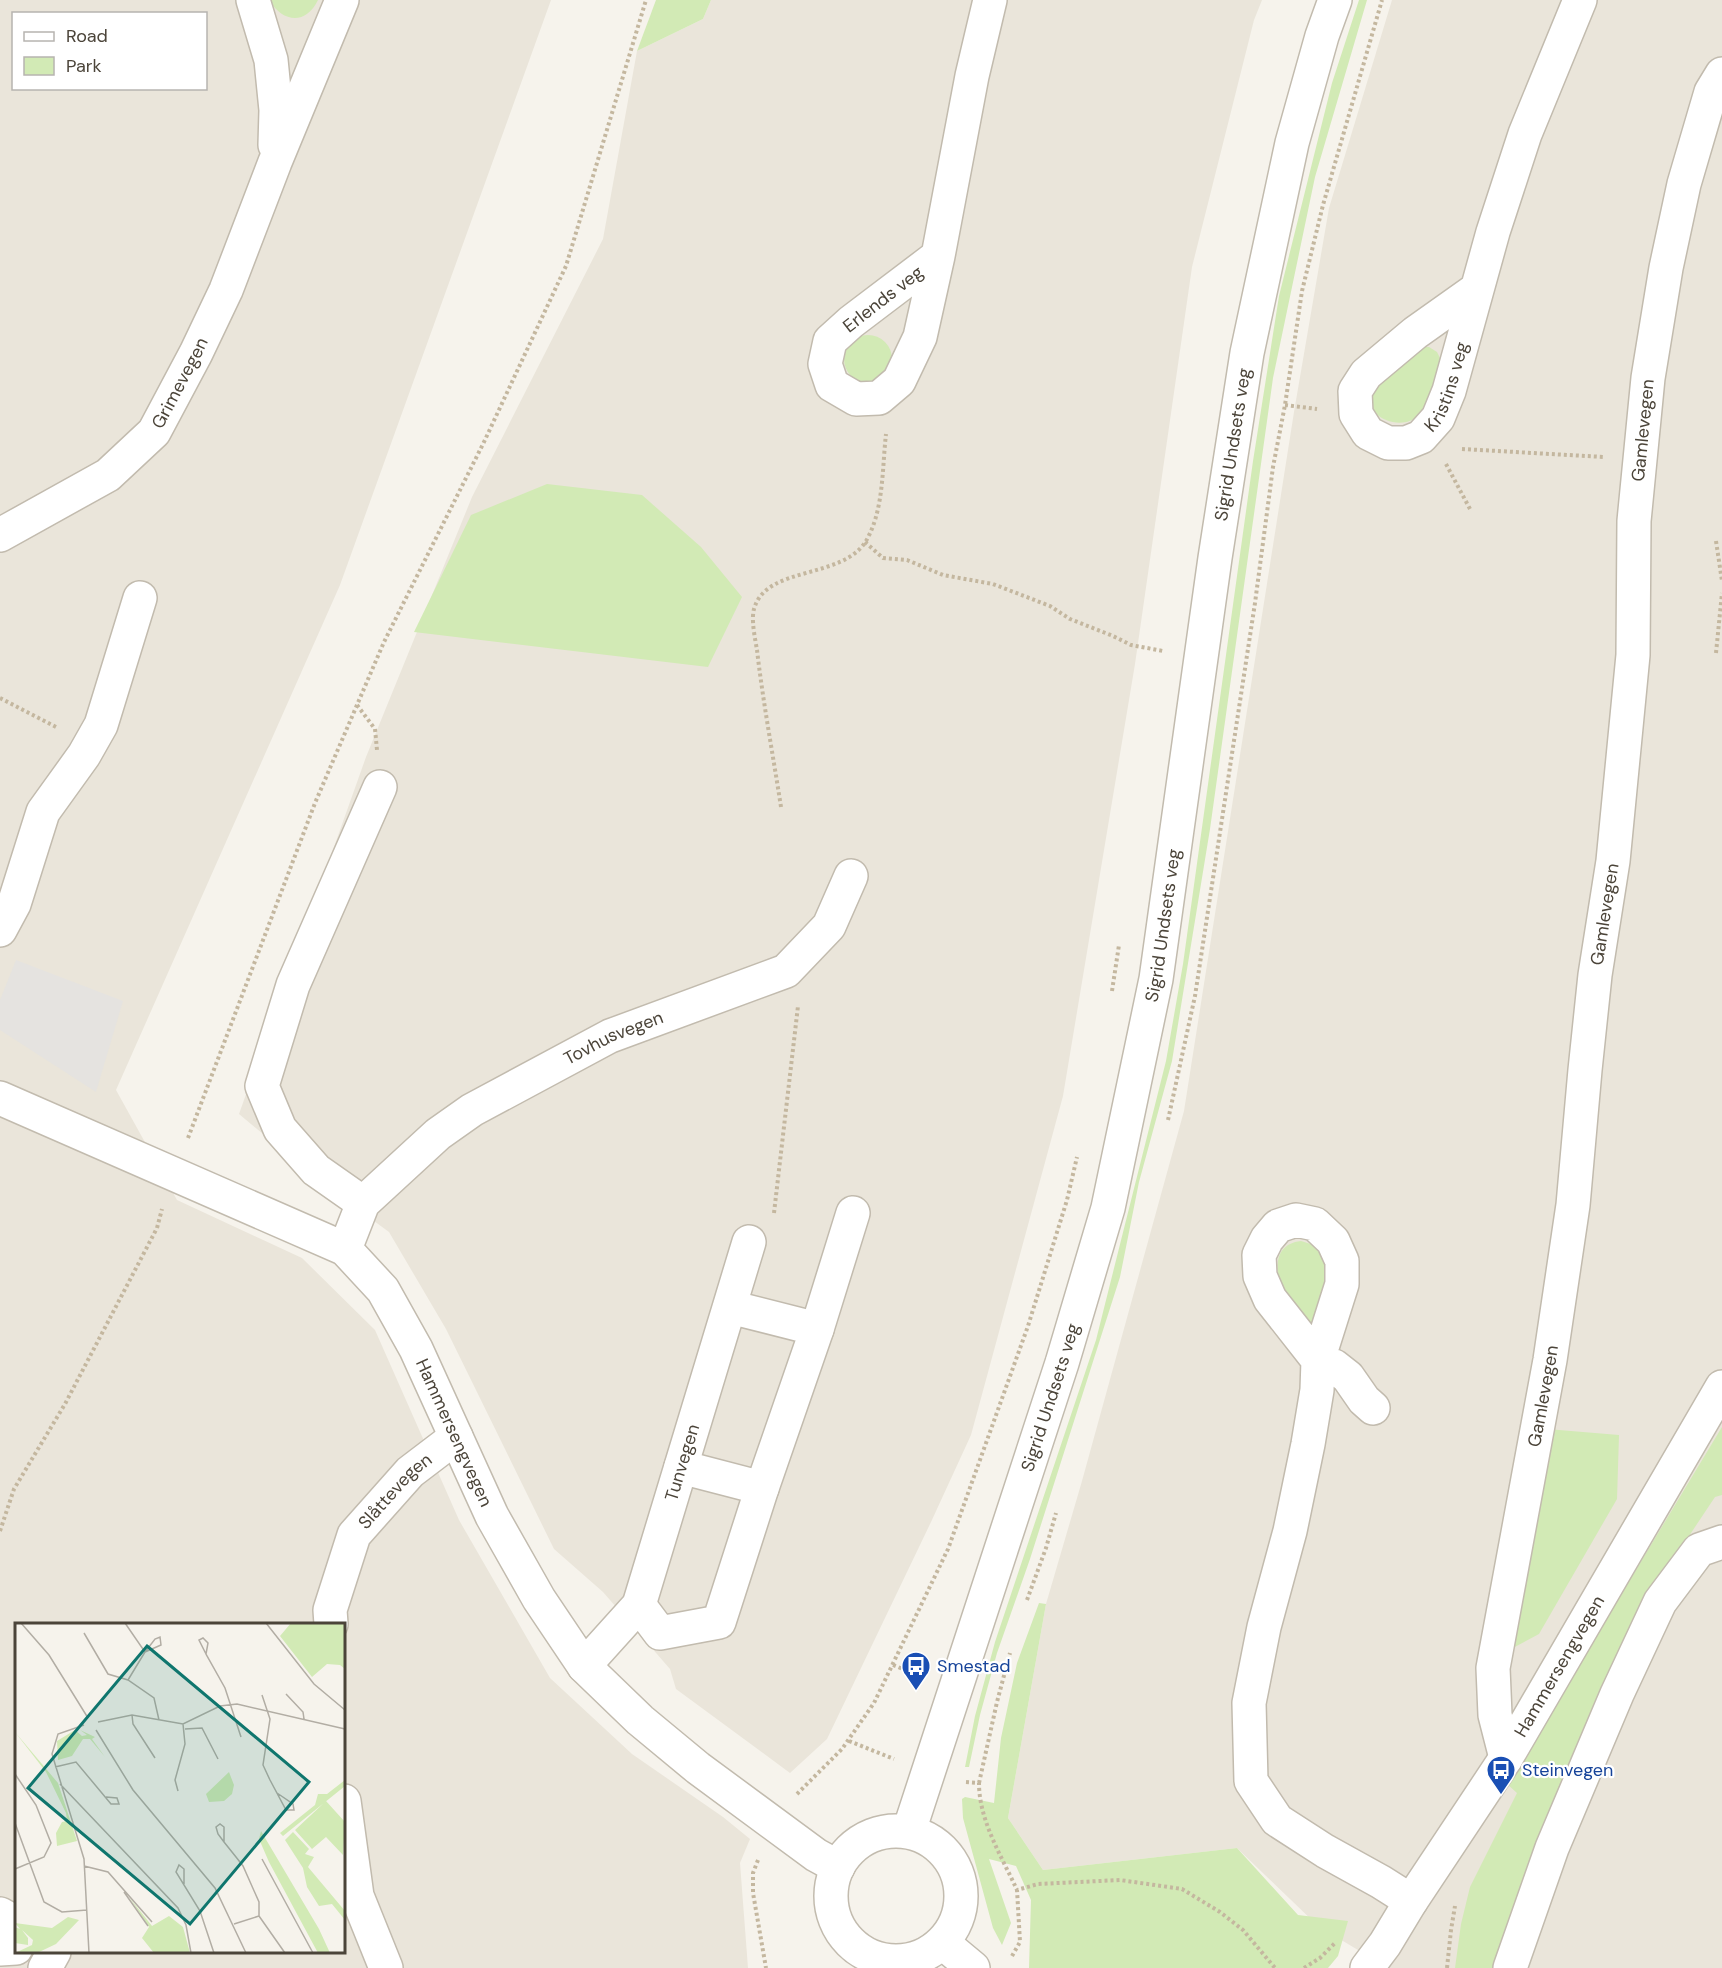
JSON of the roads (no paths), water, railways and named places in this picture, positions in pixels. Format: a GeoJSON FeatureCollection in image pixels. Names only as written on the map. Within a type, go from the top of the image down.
{"type":"FeatureCollection","features":[{"type":"Feature","properties":{"kind":"street","name":"Grimevegen"},"geometry":{"type":"LineString","coordinates":[[253,0],[271,60],[276,110],[275,162]]}},
{"type":"Feature","properties":{"kind":"street","name":"Grimevegen"},"geometry":{"type":"LineString","coordinates":[[0,535],[108,475],[154,432],[226,290],[275,162],[342,0]]}},
{"type":"Feature","properties":{"kind":"street","name":"Erlends veg"},"geometry":{"type":"LineString","coordinates":[[938,256],[851,322],[830,341],[825,364],[832,385],[856,399],[879,398],[899,381],[920,337],[938,256],[972,76],[990,0]]}},
{"type":"Feature","properties":{"kind":"street","name":"Sigrid Undsets veg"},"geometry":{"type":"LineString","coordinates":[[909,1831],[1062,1363],[1108,1208],[1156,979],[1215,558],[1247,354],[1292,143],[1322,36],[1335,0]]}},
{"type":"Feature","properties":{"kind":"street","name":"Kristins veg"},"geometry":{"type":"LineString","coordinates":[[1477,289],[1381,360],[1366,374],[1355,391],[1356,414],[1368,433],[1388,443],[1406,443],[1421,437],[1438,418],[1449,391],[1477,289],[1525,135],[1580,0]]}},
{"type":"Feature","properties":{"kind":"street","name":"Gamlevegen"},"geometry":{"type":"LineString","coordinates":[[1506,1758],[1495,1715],[1493,1668],[1551,1360],[1573,1205],[1595,975],[1613,861],[1631,676],[1634,521],[1648,378],[1684,184],[1711,92],[1722,74]]}},
{"type":"Feature","properties":{"kind":"street"},"geometry":{"type":"LineString","coordinates":[[0,930],[14,904],[43,812],[84,755],[101,725],[140,598]]}},
{"type":"Feature","properties":{"kind":"street"},"geometry":{"type":"LineString","coordinates":[[363,1203],[316,1170],[280,1129],[262,1086],[293,985],[380,787]]}},
{"type":"Feature","properties":{"kind":"street","name":"Tovhusvegen"},"geometry":{"type":"LineString","coordinates":[[345,1249],[363,1203],[438,1134],[472,1110],[610,1036],[786,971],[829,926],[851,876]]}},
{"type":"Feature","properties":{"kind":"street","name":"Hammersengvegen"},"geometry":{"type":"LineString","coordinates":[[0,1098],[345,1249],[383,1290],[416,1349],[498,1526],[539,1599],[584,1666],[640,1720],[698,1768],[816,1855],[837,1867]]}},
{"type":"Feature","properties":{"kind":"street"},"geometry":{"type":"LineString","coordinates":[[639,1605],[660,1633],[719,1623],[854,1213]]}},
{"type":"Feature","properties":{"kind":"street","name":"Tunvegen"},"geometry":{"type":"LineString","coordinates":[[584,1666],[639,1605],[749,1242]]}},
{"type":"Feature","properties":{"kind":"street"},"geometry":{"type":"LineString","coordinates":[[730,1307],[817,1329]]}},
{"type":"Feature","properties":{"kind":"street"},"geometry":{"type":"LineString","coordinates":[[1373,1408],[1364,1400],[1348,1377],[1334,1366],[1318,1360],[1317,1390],[1308,1444],[1290,1531],[1264,1627],[1249,1703],[1251,1781],[1277,1821],[1411,1901]]}},
{"type":"Feature","properties":{"kind":"street","name":"Hammersengvegen"},"geometry":{"type":"LineString","coordinates":[[1367,1968],[1506,1758],[1722,1387]]}},
{"type":"Feature","properties":{"kind":"street","name":"Slåttevegen"},"geometry":{"type":"LineString","coordinates":[[331,1623],[330,1610],[354,1535],[410,1472],[456,1437]]}},
{"type":"Feature","properties":{"kind":"street"},"geometry":{"type":"LineString","coordinates":[[681,1467],[762,1488]]}},
{"type":"Feature","properties":{"kind":"street"},"geometry":{"type":"LineString","coordinates":[[1510,1968],[1557,1837],[1617,1694],[1660,1602],[1699,1550],[1722,1542]]}},
{"type":"Feature","properties":{"kind":"street"},"geometry":{"type":"LineString","coordinates":[[345,1817],[350,1897],[386,1968]]}},
{"type":"Feature","properties":{"kind":"street"},"geometry":{"type":"LineString","coordinates":[[909,1831],[928,1838],[944,1851],[955,1868],[961,1887],[961,1907],[954,1927],[942,1943],[931,1952],[916,1959],[901,1962],[869,1962],[844,1935],[835,1919],[831,1902],[832,1884],[837,1867],[859,1842],[875,1834],[909,1831]]}},
{"type":"Feature","properties":{"kind":"street"},"geometry":{"type":"LineString","coordinates":[[0,1914],[15,1922]]}},
{"type":"Feature","properties":{"kind":"street"},"geometry":{"type":"LineString","coordinates":[[942,1943],[973,1968]]}},
{"type":"Feature","properties":{"kind":"street"},"geometry":{"type":"LineString","coordinates":[[0,1949],[15,1948]]}},
{"type":"Feature","properties":{"kind":"street"},"geometry":{"type":"LineString","coordinates":[[45,1968],[53,1953]]}},
{"type":"Feature","properties":{"kind":"place","name":"Smestad"},"geometry":{"type":"Point","coordinates":[916,1692]}},
{"type":"Feature","properties":{"kind":"place","name":"Steinvegen"},"geometry":{"type":"Point","coordinates":[1501,1796]}}]}
